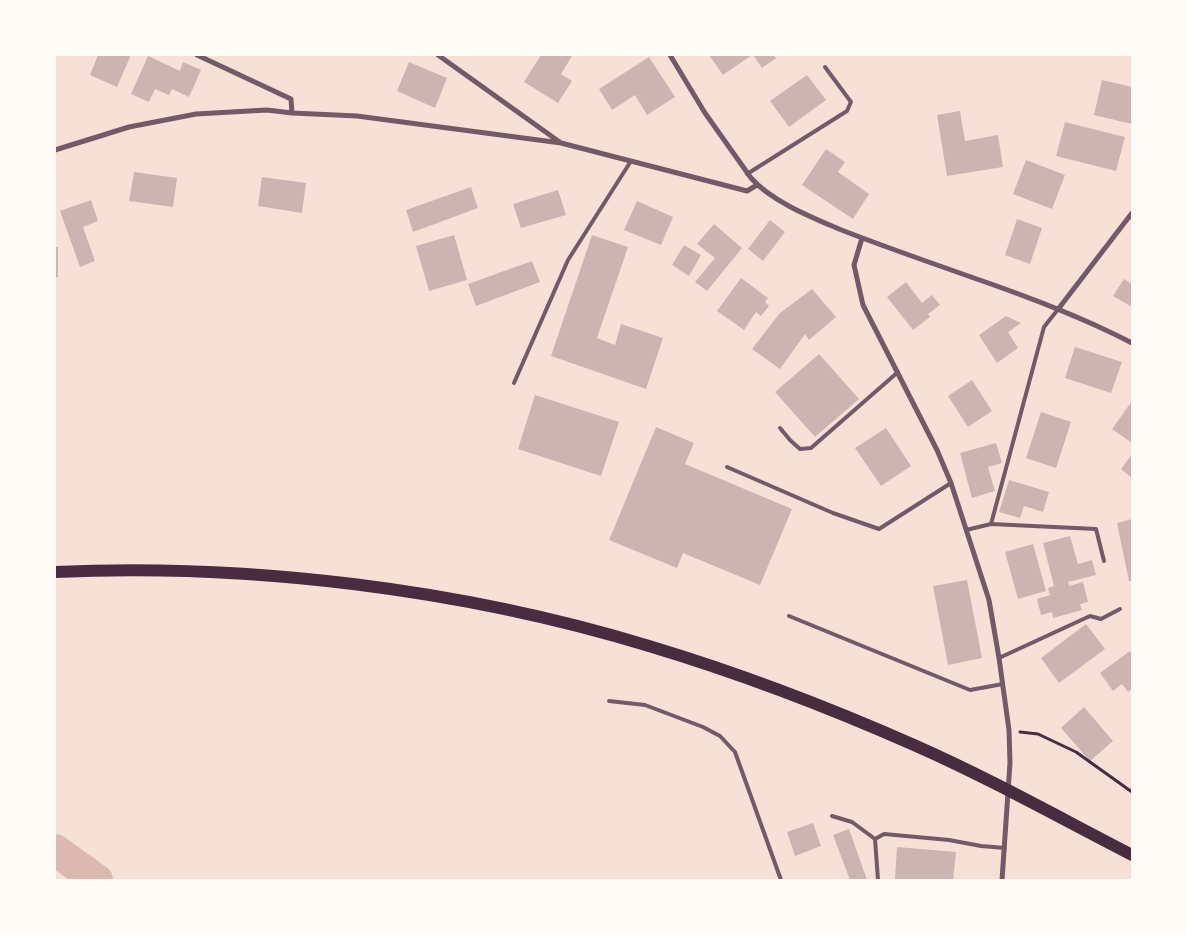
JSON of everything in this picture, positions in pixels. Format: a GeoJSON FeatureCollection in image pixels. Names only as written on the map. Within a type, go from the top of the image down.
{"type":"FeatureCollection","features":[{"type":"Feature","properties":{"kind":"main road"},"geometry":{"type":"LineString","coordinates":[[55,572],[173,570],[278,576],[387,589],[507,610],[649,646],[807,701],[915,746],[967,770],[1132,855]]}},
{"type":"Feature","properties":{"kind":"street"},"geometry":{"type":"LineString","coordinates":[[198,55],[291,99],[292,113]]}},
{"type":"Feature","properties":{"kind":"street"},"geometry":{"type":"LineString","coordinates":[[438,55],[561,143]]}},
{"type":"Feature","properties":{"kind":"street"},"geometry":{"type":"LineString","coordinates":[[670,55],[705,113],[756,185],[800,213],[904,255],[1059,308],[1132,343]]}},
{"type":"Feature","properties":{"kind":"street"},"geometry":{"type":"LineString","coordinates":[[55,150],[129,127],[196,114],[267,110],[357,116],[561,143],[747,191],[756,185]]}},
{"type":"Feature","properties":{"kind":"street"},"geometry":{"type":"LineString","coordinates":[[1059,308],[1132,213]]}},
{"type":"Feature","properties":{"kind":"street"},"geometry":{"type":"LineString","coordinates":[[862,238],[854,265],[863,305],[937,450],[951,483],[989,600],[1000,658],[1009,730],[1010,763],[1002,880]]}},
{"type":"Feature","properties":{"kind":"lane"},"geometry":{"type":"LineString","coordinates":[[748,174],[847,111],[850,102],[826,67]]}},
{"type":"Feature","properties":{"kind":"lane"},"geometry":{"type":"LineString","coordinates":[[514,383],[568,260],[631,161]]}},
{"type":"Feature","properties":{"kind":"lane"},"geometry":{"type":"LineString","coordinates":[[991,524],[1044,326],[1059,308]]}},
{"type":"Feature","properties":{"kind":"lane"},"geometry":{"type":"LineString","coordinates":[[780,428],[800,449],[811,448],[898,372]]}},
{"type":"Feature","properties":{"kind":"lane"},"geometry":{"type":"LineString","coordinates":[[727,468],[833,513],[878,529],[951,483]]}},
{"type":"Feature","properties":{"kind":"lane"},"geometry":{"type":"LineString","coordinates":[[966,530],[991,524],[1096,529],[1104,562]]}},
{"type":"Feature","properties":{"kind":"lane"},"geometry":{"type":"LineString","coordinates":[[1000,658],[1090,616],[1101,619],[1120,609]]}},
{"type":"Feature","properties":{"kind":"lane"},"geometry":{"type":"LineString","coordinates":[[789,616],[970,690],[1003,684]]}},
{"type":"Feature","properties":{"kind":"lane"},"geometry":{"type":"LineString","coordinates":[[609,701],[645,705],[703,726],[720,736],[735,752],[781,880]]}},
{"type":"Feature","properties":{"kind":"lane"},"geometry":{"type":"LineString","coordinates":[[832,816],[852,822],[874,839],[878,880]]}},
{"type":"Feature","properties":{"kind":"lane"},"geometry":{"type":"LineString","coordinates":[[874,839],[884,834],[949,840],[1005,848]]}},
{"type":"Feature","properties":{"kind":"path"},"geometry":{"type":"LineString","coordinates":[[1009,730],[1038,734],[1076,752],[1132,792]]}},
{"type":"Feature","properties":{"kind":"building"},"geometry":{"type":"Polygon","coordinates":[[[98,55],[131,55],[117,87],[90,75],[98,55]]]}},
{"type":"Feature","properties":{"kind":"building"},"geometry":{"type":"Polygon","coordinates":[[[541,55],[572,56],[561,74],[572,81],[558,103],[524,82],[541,55]]]}},
{"type":"Feature","properties":{"kind":"building"},"geometry":{"type":"Polygon","coordinates":[[[709,55],[752,55],[723,75],[709,55]]]}},
{"type":"Feature","properties":{"kind":"building"},"geometry":{"type":"Polygon","coordinates":[[[753,55],[773,55],[776,58],[762,68],[753,55]]]}},
{"type":"Feature","properties":{"kind":"building"},"geometry":{"type":"Polygon","coordinates":[[[148,56],[180,71],[183,62],[201,70],[189,97],[172,89],[169,95],[155,89],[149,102],[131,94],[148,56]]]}},
{"type":"Feature","properties":{"kind":"building"},"geometry":{"type":"Polygon","coordinates":[[[649,57],[675,97],[647,115],[635,95],[612,110],[599,89],[649,57]]]}},
{"type":"Feature","properties":{"kind":"building"},"geometry":{"type":"Polygon","coordinates":[[[409,62],[447,78],[435,108],[397,91],[409,62]]]}},
{"type":"Feature","properties":{"kind":"building"},"geometry":{"type":"Polygon","coordinates":[[[807,75],[826,100],[789,127],[770,101],[807,75]]]}},
{"type":"Feature","properties":{"kind":"building"},"geometry":{"type":"Polygon","coordinates":[[[1102,80],[1132,87],[1132,124],[1094,115],[1102,80]]]}},
{"type":"Feature","properties":{"kind":"building"},"geometry":{"type":"Polygon","coordinates":[[[960,111],[965,141],[998,135],[1003,167],[947,176],[937,115],[960,111]]]}},
{"type":"Feature","properties":{"kind":"building"},"geometry":{"type":"Polygon","coordinates":[[[1065,122],[1125,137],[1116,171],[1056,156],[1065,122]]]}},
{"type":"Feature","properties":{"kind":"building"},"geometry":{"type":"Polygon","coordinates":[[[826,149],[845,162],[838,172],[869,194],[853,219],[802,185],[826,149]]]}},
{"type":"Feature","properties":{"kind":"building"},"geometry":{"type":"Polygon","coordinates":[[[1026,160],[1065,175],[1052,209],[1013,194],[1026,160]]]}},
{"type":"Feature","properties":{"kind":"building"},"geometry":{"type":"Polygon","coordinates":[[[134,172],[177,178],[173,207],[129,201],[134,172]]]}},
{"type":"Feature","properties":{"kind":"building"},"geometry":{"type":"Polygon","coordinates":[[[262,177],[306,183],[302,213],[258,206],[262,177]]]}},
{"type":"Feature","properties":{"kind":"building"},"geometry":{"type":"Polygon","coordinates":[[[471,187],[478,208],[413,232],[406,210],[471,187]]]}},
{"type":"Feature","properties":{"kind":"building"},"geometry":{"type":"Polygon","coordinates":[[[558,190],[566,215],[521,228],[513,204],[558,190]]]}},
{"type":"Feature","properties":{"kind":"building"},"geometry":{"type":"Polygon","coordinates":[[[91,200],[98,221],[83,227],[95,261],[80,267],[60,211],[91,200]]]}},
{"type":"Feature","properties":{"kind":"building"},"geometry":{"type":"Polygon","coordinates":[[[637,201],[673,217],[661,245],[624,230],[637,201]]]}},
{"type":"Feature","properties":{"kind":"building"},"geometry":{"type":"Polygon","coordinates":[[[1017,219],[1042,228],[1030,264],[1005,255],[1017,219]]]}},
{"type":"Feature","properties":{"kind":"building"},"geometry":{"type":"Polygon","coordinates":[[[770,220],[785,232],[763,261],[748,249],[770,220]]]}},
{"type":"Feature","properties":{"kind":"building"},"geometry":{"type":"Polygon","coordinates":[[[714,224],[742,248],[707,291],[695,282],[715,258],[697,244],[714,224]]]}},
{"type":"Feature","properties":{"kind":"building"},"geometry":{"type":"Polygon","coordinates":[[[454,235],[467,280],[429,291],[416,246],[454,235]]]}},
{"type":"Feature","properties":{"kind":"building"},"geometry":{"type":"Polygon","coordinates":[[[592,235],[628,247],[597,338],[615,345],[621,324],[663,338],[646,389],[551,356],[592,235]]]}},
{"type":"Feature","properties":{"kind":"building"},"geometry":{"type":"Polygon","coordinates":[[[684,245],[701,255],[689,276],[672,265],[684,245]]]}},
{"type":"Feature","properties":{"kind":"building"},"geometry":{"type":"Polygon","coordinates":[[[55,247],[58,247],[58,277],[55,277],[55,247]]]}},
{"type":"Feature","properties":{"kind":"building"},"geometry":{"type":"Polygon","coordinates":[[[532,261],[540,282],[476,306],[468,284],[532,261]]]}},
{"type":"Feature","properties":{"kind":"building"},"geometry":{"type":"Polygon","coordinates":[[[741,278],[768,298],[765,302],[769,306],[761,316],[756,312],[744,330],[717,311],[741,278]]]}},
{"type":"Feature","properties":{"kind":"building"},"geometry":{"type":"Polygon","coordinates":[[[1124,279],[1132,284],[1132,307],[1113,296],[1124,279]]]}},
{"type":"Feature","properties":{"kind":"building"},"geometry":{"type":"Polygon","coordinates":[[[906,282],[922,303],[932,295],[940,305],[928,314],[930,317],[913,330],[887,297],[906,282]]]}},
{"type":"Feature","properties":{"kind":"building"},"geometry":{"type":"Polygon","coordinates":[[[812,289],[836,317],[809,340],[805,334],[780,369],[752,349],[780,313],[812,289]]]}},
{"type":"Feature","properties":{"kind":"building"},"geometry":{"type":"Polygon","coordinates":[[[1006,316],[1021,323],[1008,332],[1018,348],[997,363],[979,335],[1006,316]]]}},
{"type":"Feature","properties":{"kind":"building"},"geometry":{"type":"Polygon","coordinates":[[[1075,347],[1122,362],[1111,393],[1065,378],[1075,347]]]}},
{"type":"Feature","properties":{"kind":"building"},"geometry":{"type":"Polygon","coordinates":[[[819,354],[859,399],[815,437],[775,392],[819,354]]]}},
{"type":"Feature","properties":{"kind":"building"},"geometry":{"type":"Polygon","coordinates":[[[972,380],[992,411],[968,427],[948,396],[972,380]]]}},
{"type":"Feature","properties":{"kind":"building"},"geometry":{"type":"Polygon","coordinates":[[[535,395],[619,422],[601,476],[518,449],[535,395]]]}},
{"type":"Feature","properties":{"kind":"building"},"geometry":{"type":"Polygon","coordinates":[[[1132,401],[1132,443],[1112,429],[1132,401]]]}},
{"type":"Feature","properties":{"kind":"building"},"geometry":{"type":"Polygon","coordinates":[[[1041,412],[1071,422],[1056,468],[1026,458],[1041,412]]]}},
{"type":"Feature","properties":{"kind":"building"},"geometry":{"type":"Polygon","coordinates":[[[656,427],[694,443],[685,464],[792,509],[760,585],[683,553],[677,568],[609,540],[656,427]]]}},
{"type":"Feature","properties":{"kind":"building"},"geometry":{"type":"Polygon","coordinates":[[[886,428],[911,466],[881,486],[855,448],[886,428]]]}},
{"type":"Feature","properties":{"kind":"building"},"geometry":{"type":"Polygon","coordinates":[[[996,443],[1002,463],[988,467],[995,491],[972,498],[960,453],[996,443]]]}},
{"type":"Feature","properties":{"kind":"building"},"geometry":{"type":"Polygon","coordinates":[[[1132,454],[1132,478],[1121,469],[1132,454]]]}},
{"type":"Feature","properties":{"kind":"building"},"geometry":{"type":"Polygon","coordinates":[[[1009,480],[1049,492],[1043,512],[1024,506],[1020,518],[999,512],[1009,480]]]}},
{"type":"Feature","properties":{"kind":"building"},"geometry":{"type":"Polygon","coordinates":[[[1132,519],[1132,581],[1129,581],[1117,523],[1132,519]]]}},
{"type":"Feature","properties":{"kind":"building"},"geometry":{"type":"Polygon","coordinates":[[[1070,536],[1078,564],[1092,560],[1096,575],[1068,582],[1069,586],[1083,582],[1088,602],[1080,604],[1082,610],[1053,618],[1052,612],[1041,615],[1037,599],[1050,595],[1048,588],[1054,586],[1043,543],[1070,536]]]}},
{"type":"Feature","properties":{"kind":"building"},"geometry":{"type":"Polygon","coordinates":[[[1033,544],[1046,591],[1018,599],[1005,552],[1033,544]]]}},
{"type":"Feature","properties":{"kind":"building"},"geometry":{"type":"Polygon","coordinates":[[[967,580],[982,658],[948,665],[933,586],[967,580]]]}},
{"type":"Feature","properties":{"kind":"building"},"geometry":{"type":"Polygon","coordinates":[[[1086,624],[1105,649],[1059,683],[1041,658],[1086,624]]]}},
{"type":"Feature","properties":{"kind":"building"},"geometry":{"type":"Polygon","coordinates":[[[1130,651],[1132,654],[1132,689],[1128,692],[1122,684],[1113,691],[1100,673],[1130,651]]]}},
{"type":"Feature","properties":{"kind":"building"},"geometry":{"type":"Polygon","coordinates":[[[1084,707],[1113,741],[1090,761],[1061,728],[1084,707]]]}},
{"type":"Feature","properties":{"kind":"building"},"geometry":{"type":"Polygon","coordinates":[[[813,823],[821,846],[795,856],[787,832],[813,823]]]}},
{"type":"Feature","properties":{"kind":"building"},"geometry":{"type":"Polygon","coordinates":[[[849,829],[867,880],[850,880],[833,835],[849,829]]]}},
{"type":"Feature","properties":{"kind":"building"},"geometry":{"type":"Polygon","coordinates":[[[897,847],[956,852],[953,880],[895,879],[897,847]]]}},
{"type":"Feature","properties":{"kind":"waterway"},"geometry":{"type":"LineString","coordinates":[[55,850],[97,880]]}}]}
